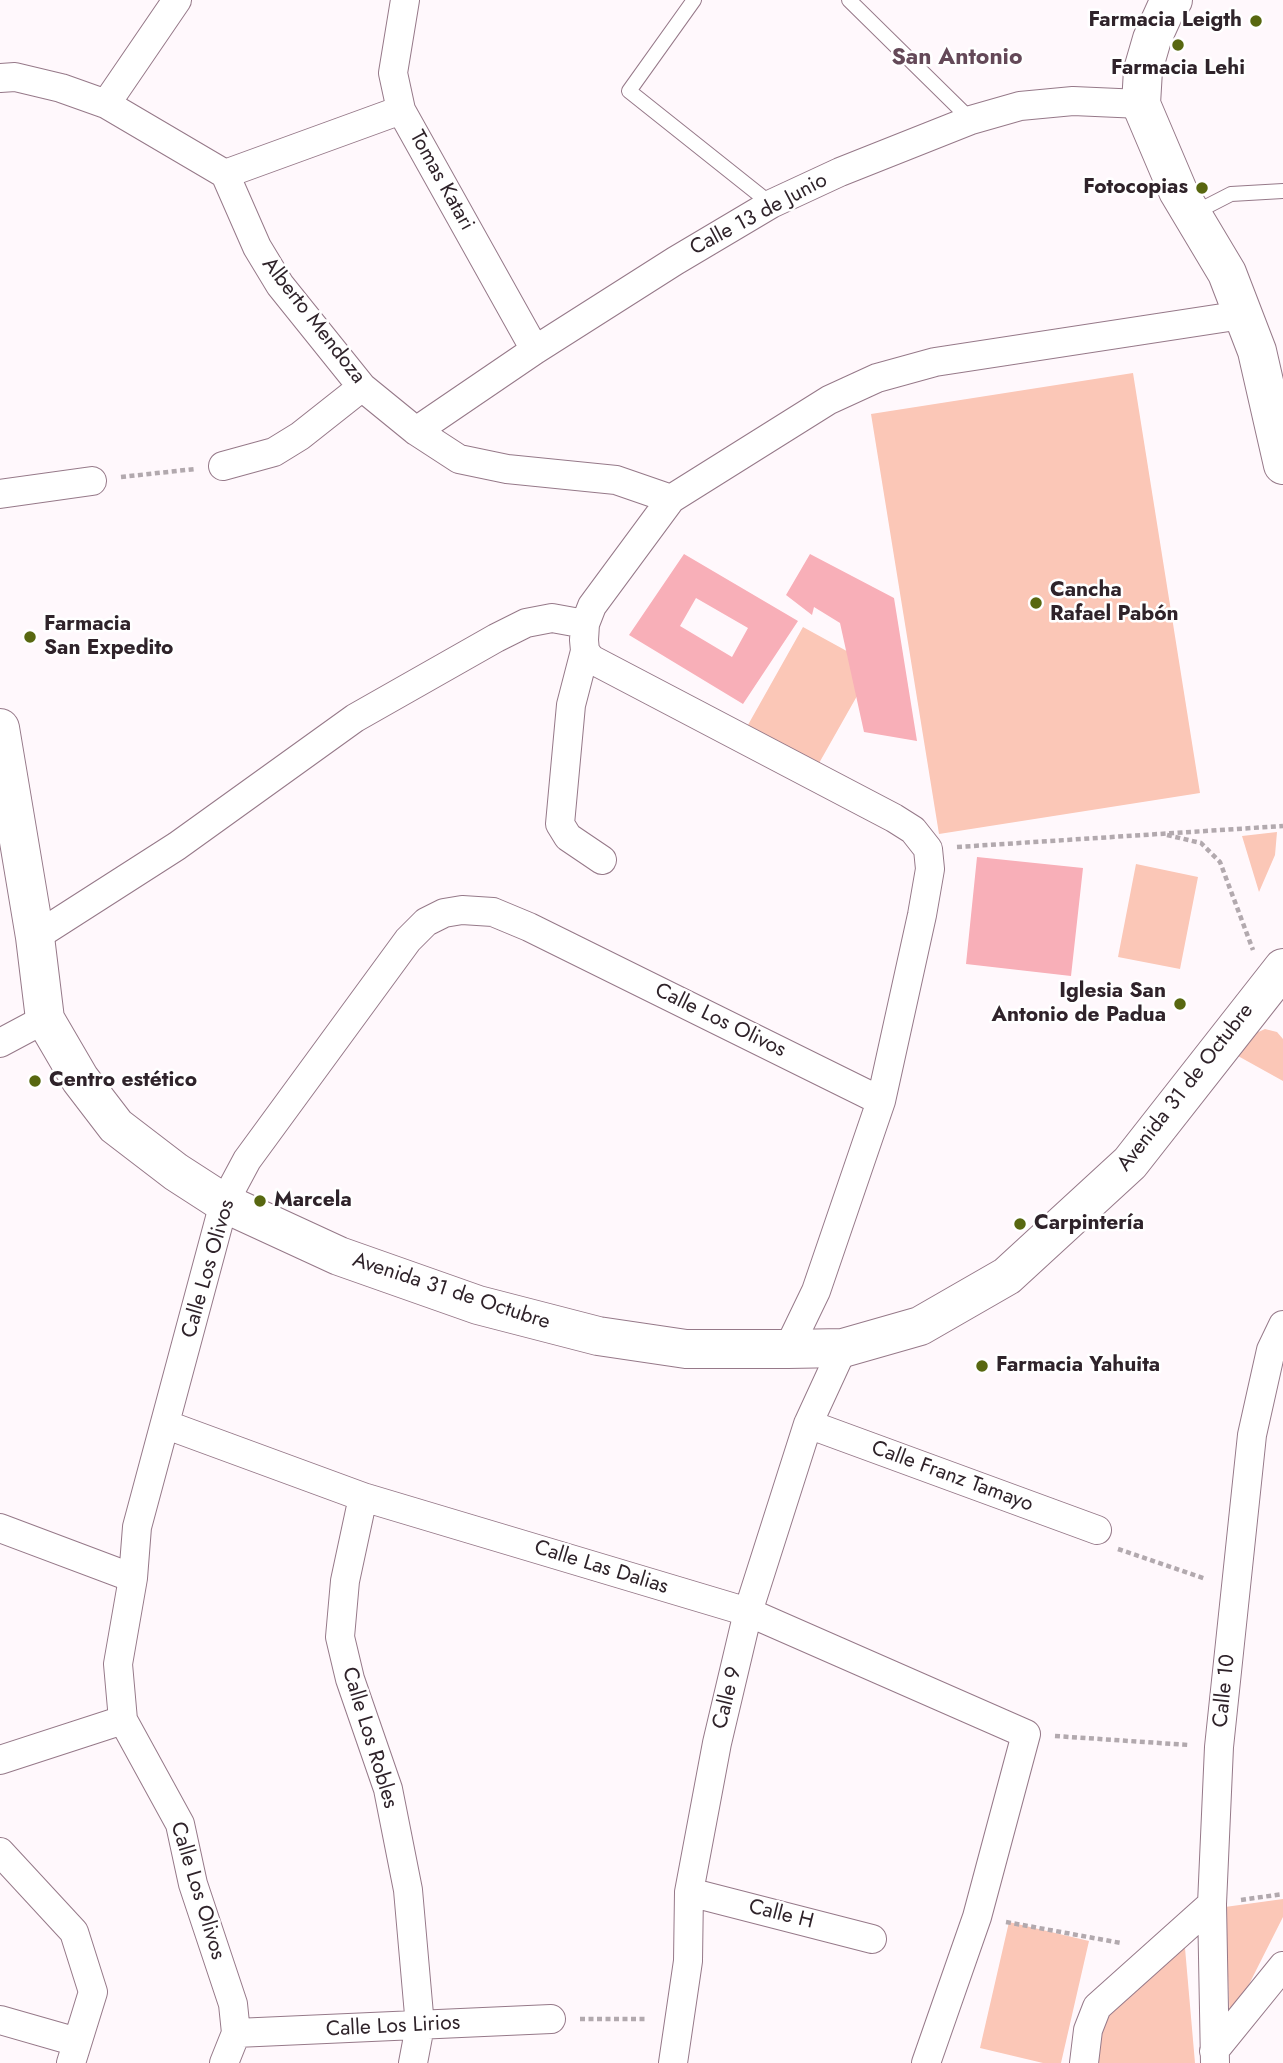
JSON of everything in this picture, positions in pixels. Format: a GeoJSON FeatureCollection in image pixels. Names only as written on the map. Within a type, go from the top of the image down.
{"type":"FeatureCollection","features":[{"type":"Feature","properties":{"kind":"main road"},"geometry":{"type":"LineString","coordinates":[[1173,0],[1167,6],[1152,39],[1143,70],[1141,104],[1178,191],[1227,273],[1242,315],[1270,350],[1283,465]]}},
{"type":"Feature","properties":{"kind":"main road","name":"Avenida 31 de Octubre"},"geometry":{"type":"LineString","coordinates":[[0,728],[35,937],[45,1019],[80,1079],[116,1126],[176,1172],[224,1203],[339,1256],[492,1308],[598,1336],[686,1349],[843,1348],[920,1326],[1007,1276],[1130,1163],[1277,986]]}},
{"type":"Feature","properties":{"kind":"street"},"geometry":{"type":"LineString","coordinates":[[106,104],[177,0]]}},
{"type":"Feature","properties":{"kind":"street","name":"Tomas Katari"},"geometry":{"type":"LineString","coordinates":[[405,0],[393,73],[401,110],[535,349]]}},
{"type":"Feature","properties":{"kind":"street"},"geometry":{"type":"LineString","coordinates":[[0,78],[15,77],[61,88],[106,104],[225,174],[401,110]]}},
{"type":"Feature","properties":{"kind":"street","name":"Calle 13 de Junio"},"geometry":{"type":"LineString","coordinates":[[416,430],[535,349],[771,204],[839,172],[971,120],[1020,106],[1073,101],[1141,104]]}},
{"type":"Feature","properties":{"kind":"street","name":"Alberto Mendoza"},"geometry":{"type":"LineString","coordinates":[[225,174],[257,247],[280,285],[362,387],[416,430],[459,459],[478,465],[616,480],[671,499]]}},
{"type":"Feature","properties":{"kind":"street"},"geometry":{"type":"LineString","coordinates":[[602,860],[568,838],[560,824],[571,705],[592,606],[671,499],[830,400],[877,378],[935,362],[1242,315]]}},
{"type":"Feature","properties":{"kind":"street"},"geometry":{"type":"LineString","coordinates":[[223,466],[274,452],[300,436],[362,387]]}},
{"type":"Feature","properties":{"kind":"street"},"geometry":{"type":"LineString","coordinates":[[0,494],[92,481]]}},
{"type":"Feature","properties":{"kind":"street"},"geometry":{"type":"LineString","coordinates":[[35,937],[177,846],[355,718],[496,638],[526,624],[552,618],[585,637],[592,659],[894,818],[913,830],[928,849],[930,869],[922,915],[881,1101],[816,1291],[788,1349]]}},
{"type":"Feature","properties":{"kind":"street","name":"Calle Los Olivos"},"geometry":{"type":"LineString","coordinates":[[224,2063],[236,2033],[233,2004],[193,1884],[180,1824],[123,1720],[118,1664],[133,1578],[138,1527],[224,1203],[247,1160],[408,940],[426,922],[444,913],[462,909],[493,912],[529,927],[881,1101]]}},
{"type":"Feature","properties":{"kind":"street"},"geometry":{"type":"LineString","coordinates":[[0,1044],[45,1019]]}},
{"type":"Feature","properties":{"kind":"street","name":"Calle 10"},"geometry":{"type":"LineString","coordinates":[[1215,2057],[1212,1904],[1219,1747],[1252,1435],[1271,1350],[1283,1325]]}},
{"type":"Feature","properties":{"kind":"street","name":"Calle 9"},"geometry":{"type":"LineString","coordinates":[[673,2063],[688,1961],[689,1892],[717,1743],[748,1612],[808,1424],[843,1348]]}},
{"type":"Feature","properties":{"kind":"street","name":"Calle Franz Tamayo"},"geometry":{"type":"LineString","coordinates":[[808,1424],[1105,1539]]}},
{"type":"Feature","properties":{"kind":"street","name":"Calle Las Dalias"},"geometry":{"type":"LineString","coordinates":[[167,1425],[363,1497],[748,1612],[1026,1734]]}},
{"type":"Feature","properties":{"kind":"street","name":"Calle Los Robles"},"geometry":{"type":"LineString","coordinates":[[363,1497],[345,1581],[340,1637],[350,1679],[388,1789],[408,1890],[420,2026],[413,2063]]}},
{"type":"Feature","properties":{"kind":"street"},"geometry":{"type":"LineString","coordinates":[[0,1528],[133,1578]]}},
{"type":"Feature","properties":{"kind":"street"},"geometry":{"type":"LineString","coordinates":[[0,1760],[123,1720]]}},
{"type":"Feature","properties":{"kind":"street"},"geometry":{"type":"LineString","coordinates":[[926,2063],[977,1917],[1026,1734]]}},
{"type":"Feature","properties":{"kind":"street"},"geometry":{"type":"LineString","coordinates":[[0,1852],[74,1932],[93,1992],[74,2053],[0,2020]]}},
{"type":"Feature","properties":{"kind":"street","name":"Calle H"},"geometry":{"type":"LineString","coordinates":[[689,1892],[872,1939]]}},
{"type":"Feature","properties":{"kind":"street"},"geometry":{"type":"LineString","coordinates":[[1084,2063],[1088,2030],[1097,2007],[1212,1904]]}},
{"type":"Feature","properties":{"kind":"street"},"geometry":{"type":"LineString","coordinates":[[1215,2057],[1283,1966]]}},
{"type":"Feature","properties":{"kind":"street","name":"Calle Los Lirios"},"geometry":{"type":"LineString","coordinates":[[236,2033],[551,2019]]}},
{"type":"Feature","properties":{"kind":"lane"},"geometry":{"type":"LineString","coordinates":[[694,0],[629,91],[771,204]]}},
{"type":"Feature","properties":{"kind":"lane"},"geometry":{"type":"LineString","coordinates":[[849,0],[971,120]]}},
{"type":"Feature","properties":{"kind":"lane"},"geometry":{"type":"LineString","coordinates":[[1193,213],[1231,194],[1283,191]]}},
{"type":"Feature","properties":{"kind":"path"},"geometry":{"type":"LineString","coordinates":[[92,481],[223,466]]}},
{"type":"Feature","properties":{"kind":"path"},"geometry":{"type":"LineString","coordinates":[[928,849],[1283,826]]}},
{"type":"Feature","properties":{"kind":"path"},"geometry":{"type":"LineString","coordinates":[[1161,834],[1201,843],[1220,862],[1277,986]]}},
{"type":"Feature","properties":{"kind":"path"},"geometry":{"type":"LineString","coordinates":[[1105,1539],[1235,1589]]}},
{"type":"Feature","properties":{"kind":"path"},"geometry":{"type":"LineString","coordinates":[[1026,1734],[1219,1747]]}},
{"type":"Feature","properties":{"kind":"path"},"geometry":{"type":"LineString","coordinates":[[1212,1904],[1283,1894]]}},
{"type":"Feature","properties":{"kind":"path"},"geometry":{"type":"LineString","coordinates":[[977,1917],[1160,1951]]}},
{"type":"Feature","properties":{"kind":"path"},"geometry":{"type":"LineString","coordinates":[[551,2019],[679,2019]]}},
{"type":"Feature","properties":{"kind":"shaded area","name":"Cancha Rafael Pabón"},"geometry":{"type":"Polygon","coordinates":[[[1133,373],[1200,793],[939,834],[871,414],[1133,373]]]}},
{"type":"Feature","properties":{"kind":"shaded area"},"geometry":{"type":"Polygon","coordinates":[[[803,627],[874,666],[814,772],[744,732],[803,627]]]}},
{"type":"Feature","properties":{"kind":"shaded area"},"geometry":{"type":"Polygon","coordinates":[[[1277,832],[1275,855],[1259,892],[1242,836],[1277,832]]]}},
{"type":"Feature","properties":{"kind":"shaded area"},"geometry":{"type":"Polygon","coordinates":[[[1136,864],[1198,877],[1180,969],[1118,957],[1136,864]]]}},
{"type":"Feature","properties":{"kind":"shaded area"},"geometry":{"type":"Polygon","coordinates":[[[1265,1029],[1277,1032],[1283,1039],[1283,1081],[1238,1056],[1254,1034],[1265,1029]]]}},
{"type":"Feature","properties":{"kind":"shaded area"},"geometry":{"type":"Polygon","coordinates":[[[1283,1899],[1283,1917],[1230,2022],[1225,1907],[1283,1899]]]}},
{"type":"Feature","properties":{"kind":"shaded area"},"geometry":{"type":"Polygon","coordinates":[[[1009,1922],[1089,1941],[1061,2063],[1043,2063],[980,2048],[1009,1922]]]}},
{"type":"Feature","properties":{"kind":"shaded area"},"geometry":{"type":"Polygon","coordinates":[[[1185,1948],[1195,2063],[1093,2063],[1093,2051],[1112,2006],[1185,1948]]]}},
{"type":"Feature","properties":{"kind":"building"},"geometry":{"type":"Polygon","coordinates":[[[684,554],[798,621],[743,704],[629,635],[684,554]],[[696,598],[680,626],[732,657],[748,628],[696,598]]]}},
{"type":"Feature","properties":{"kind":"building"},"geometry":{"type":"Polygon","coordinates":[[[810,554],[894,598],[917,741],[864,732],[840,623],[814,607],[812,615],[786,595],[810,554]]]}},
{"type":"Feature","properties":{"kind":"building"},"geometry":{"type":"Polygon","coordinates":[[[977,857],[1083,868],[1071,976],[966,964],[977,857]]]}},
{"type":"Feature","properties":{"kind":"place","name":"Farmacia Leigth"},"geometry":{"type":"Point","coordinates":[1256,21]}},
{"type":"Feature","properties":{"kind":"place","name":"Farmacia Lehi"},"geometry":{"type":"Point","coordinates":[1178,45]}},
{"type":"Feature","properties":{"kind":"place","name":"Fotocopias"},"geometry":{"type":"Point","coordinates":[1202,188]}},
{"type":"Feature","properties":{"kind":"place","name":"Cancha Rafael Pabón"},"geometry":{"type":"Point","coordinates":[1036,603]}},
{"type":"Feature","properties":{"kind":"place","name":"Farmacia San Expedito"},"geometry":{"type":"Point","coordinates":[30,637]}},
{"type":"Feature","properties":{"kind":"place","name":"Iglesia San Antonio de Padua"},"geometry":{"type":"Point","coordinates":[1180,1004]}},
{"type":"Feature","properties":{"kind":"place","name":"Centro estético"},"geometry":{"type":"Point","coordinates":[35,1081]}},
{"type":"Feature","properties":{"kind":"place","name":"Marcela"},"geometry":{"type":"Point","coordinates":[260,1201]}},
{"type":"Feature","properties":{"kind":"place","name":"Carpintería"},"geometry":{"type":"Point","coordinates":[1020,1224]}},
{"type":"Feature","properties":{"kind":"place","name":"Farmacia Yahuita"},"geometry":{"type":"Point","coordinates":[982,1366]}},
{"type":"Feature","properties":{"kind":"district","name":"San Antonio"},"geometry":{"type":"Point","coordinates":[957,58]}}]}
